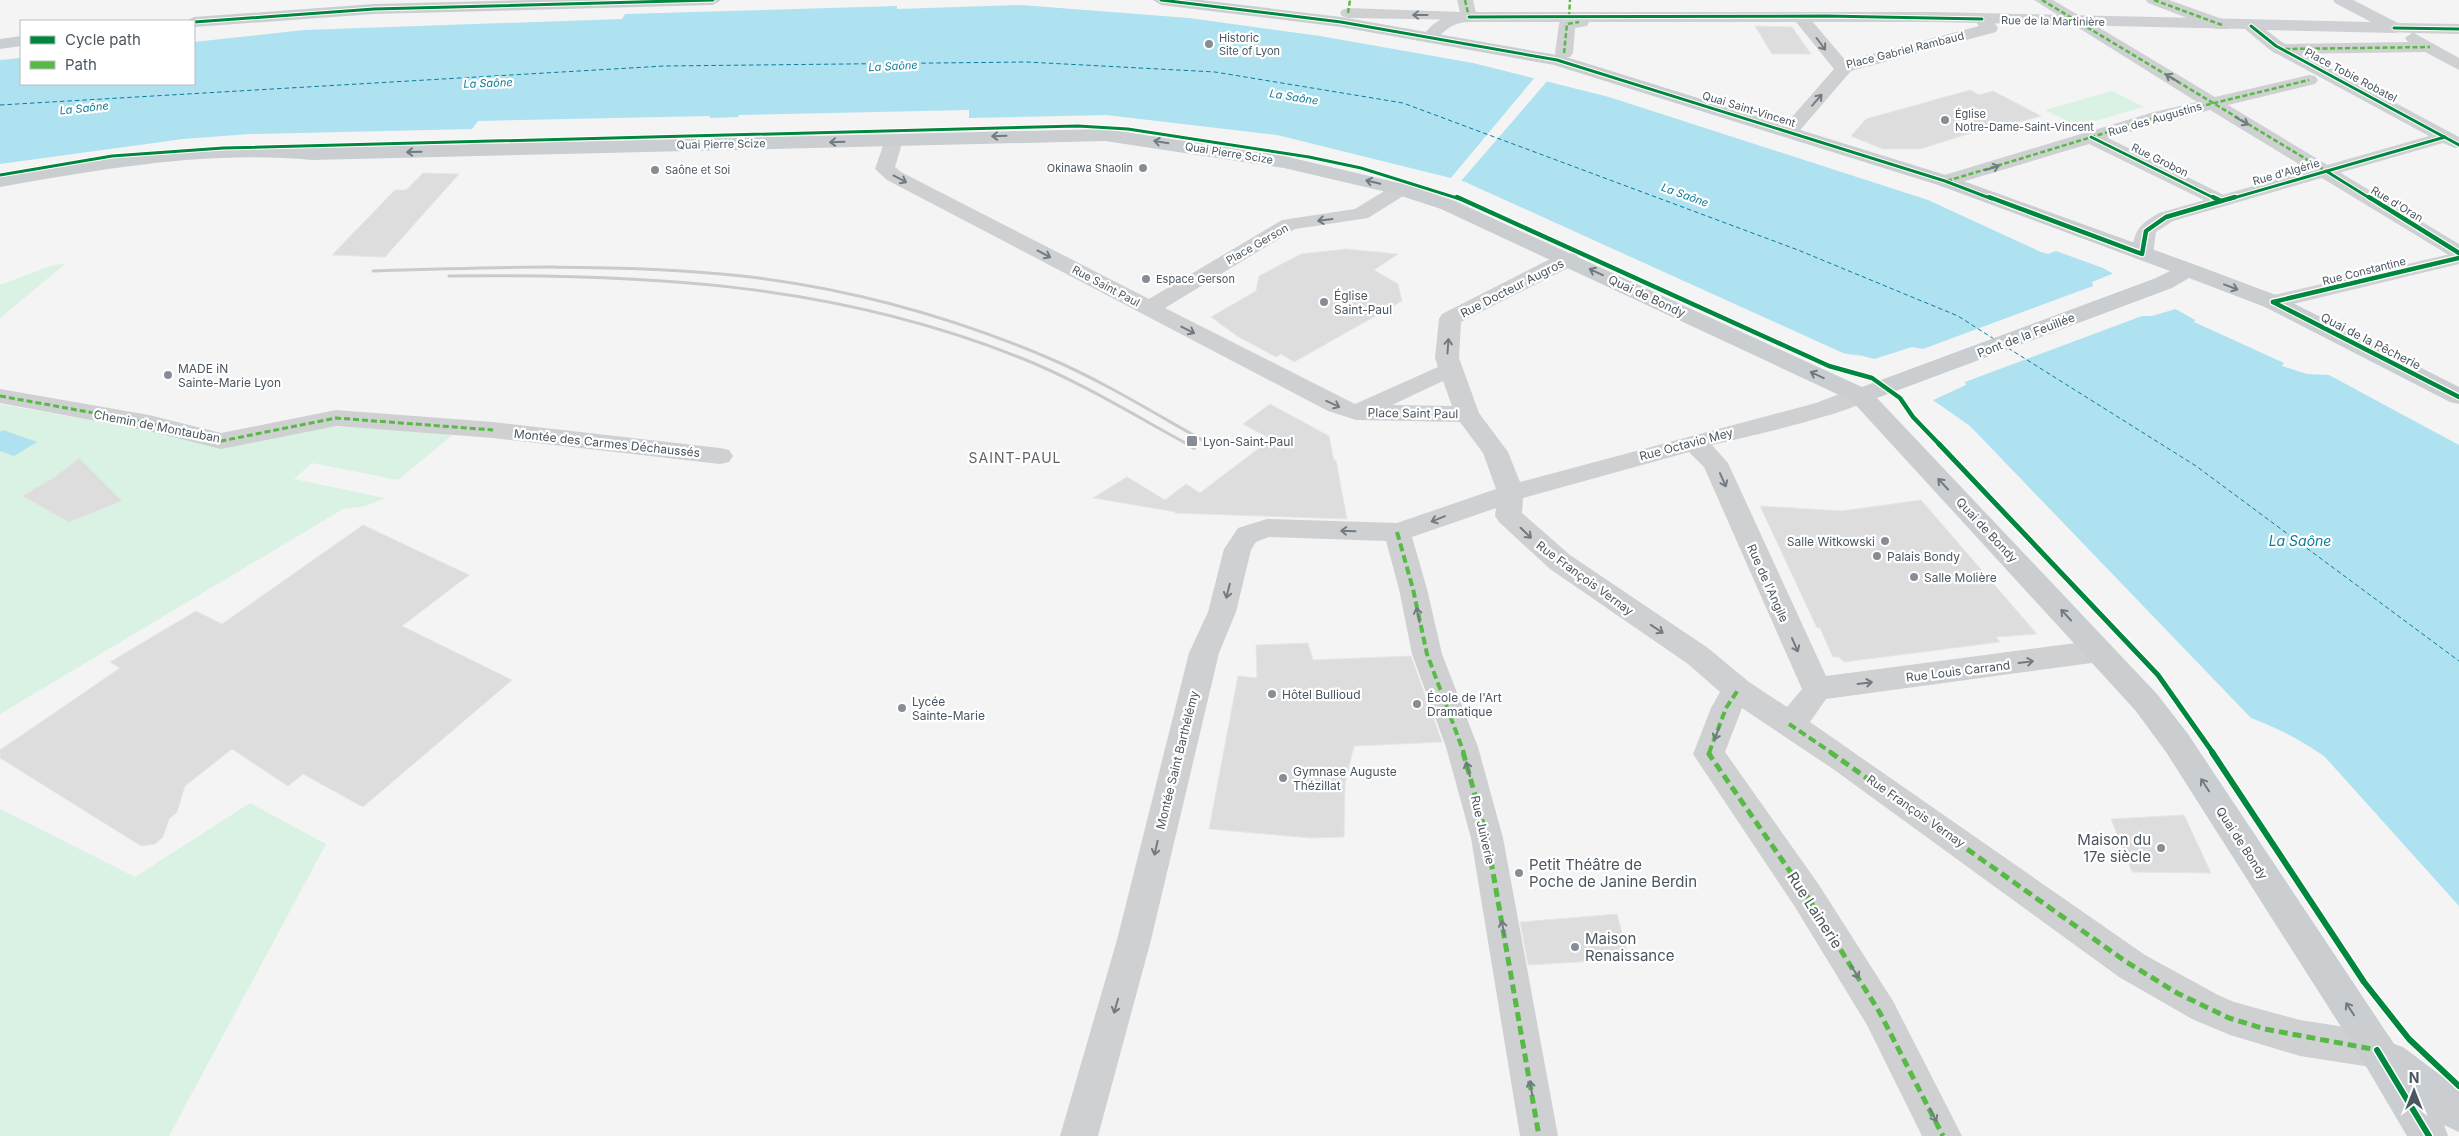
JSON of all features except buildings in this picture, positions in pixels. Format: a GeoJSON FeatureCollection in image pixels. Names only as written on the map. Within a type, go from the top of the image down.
{"type":"FeatureCollection","features":[{"type":"Feature","properties":{"kind":"main road"},"geometry":{"type":"LineString","coordinates":[[195,22],[374,9],[713,0]]}},
{"type":"Feature","properties":{"kind":"main road","name":"Quai Saint-Vincent"},"geometry":{"type":"LineString","coordinates":[[1161,0],[1346,12],[1431,36],[1557,60],[1945,181],[2142,254]]}},
{"type":"Feature","properties":{"kind":"main road"},"geometry":{"type":"LineString","coordinates":[[0,44],[20,41]]}},
{"type":"Feature","properties":{"kind":"main road","name":"Quai Pierre Scize"},"geometry":{"type":"LineString","coordinates":[[0,181],[76,167],[189,155],[289,152],[320,154],[1105,135],[1284,162],[1401,189],[1436,200]]}},
{"type":"Feature","properties":{"kind":"main road","name":"Quai de Bondy"},"geometry":{"type":"LineString","coordinates":[[1436,200],[1568,259],[1861,396],[2146,702],[2177,743],[2377,1050],[2429,1136]]}},
{"type":"Feature","properties":{"kind":"main road","name":"Quai de la Pêcherie"},"geometry":{"type":"LineString","coordinates":[[2142,254],[2273,302],[2459,397]]}},
{"type":"Feature","properties":{"kind":"main road","name":"Pont de la Feuillée"},"geometry":{"type":"LineString","coordinates":[[1861,396],[1898,384],[2161,284],[2188,270]]}},
{"type":"Feature","properties":{"kind":"main road"},"geometry":{"type":"LineString","coordinates":[[2377,1050],[2459,1113]]}},
{"type":"Feature","properties":{"kind":"street"},"geometry":{"type":"LineString","coordinates":[[1431,36],[1439,25],[1447,20],[1469,17],[1465,0]]}},
{"type":"Feature","properties":{"kind":"street","name":"Rue d'Oran"},"geometry":{"type":"LineString","coordinates":[[2042,0],[2459,253]]}},
{"type":"Feature","properties":{"kind":"street"},"geometry":{"type":"LineString","coordinates":[[2154,0],[2222,25]]}},
{"type":"Feature","properties":{"kind":"street"},"geometry":{"type":"LineString","coordinates":[[2340,0],[2430,47],[2459,65]]}},
{"type":"Feature","properties":{"kind":"street","name":"Rue de la Martinière"},"geometry":{"type":"LineString","coordinates":[[2308,26],[2330,16],[2340,0]]}},
{"type":"Feature","properties":{"kind":"street","name":"Quai Saint-Vincent"},"geometry":{"type":"LineString","coordinates":[[1346,12],[1469,17]]}},
{"type":"Feature","properties":{"kind":"street"},"geometry":{"type":"LineString","coordinates":[[1564,53],[1567,24],[1574,13]]}},
{"type":"Feature","properties":{"kind":"street","name":"Rue de la Martinière"},"geometry":{"type":"LineString","coordinates":[[1469,17],[1574,13],[2394,28]]}},
{"type":"Feature","properties":{"kind":"street","name":"Place Gabriel Rambaud"},"geometry":{"type":"LineString","coordinates":[[1800,17],[1837,64],[1844,67],[1990,28],[1982,19]]}},
{"type":"Feature","properties":{"kind":"street","name":"Place Tobie Robatel"},"geometry":{"type":"LineString","coordinates":[[2251,26],[2280,49],[2454,139]]}},
{"type":"Feature","properties":{"kind":"street"},"geometry":{"type":"LineString","coordinates":[[2394,28],[2459,28]]}},
{"type":"Feature","properties":{"kind":"street"},"geometry":{"type":"LineString","coordinates":[[2280,49],[2430,47]]}},
{"type":"Feature","properties":{"kind":"street"},"geometry":{"type":"LineString","coordinates":[[1788,132],[1844,67]]}},
{"type":"Feature","properties":{"kind":"street","name":"Rue des Augustins"},"geometry":{"type":"LineString","coordinates":[[1945,181],[2161,116],[2310,80]]}},
{"type":"Feature","properties":{"kind":"street","name":"Rue Grobon"},"geometry":{"type":"LineString","coordinates":[[2091,137],[2221,201]]}},
{"type":"Feature","properties":{"kind":"street","name":"Rue d'Algérie"},"geometry":{"type":"LineString","coordinates":[[2142,254],[2144,232],[2148,227],[2166,217],[2326,171],[2454,139]]}},
{"type":"Feature","properties":{"kind":"street","name":"Rue Saint Paul"},"geometry":{"type":"LineString","coordinates":[[894,140],[885,169],[894,176],[1337,406],[1356,412]]}},
{"type":"Feature","properties":{"kind":"street","name":"Place Gerson"},"geometry":{"type":"LineString","coordinates":[[1148,308],[1289,224],[1361,214],[1401,189]]}},
{"type":"Feature","properties":{"kind":"street","name":"Rue Constantine"},"geometry":{"type":"LineString","coordinates":[[2273,302],[2459,258]]}},
{"type":"Feature","properties":{"kind":"street","name":"Rue Docteur Augros"},"geometry":{"type":"LineString","coordinates":[[1452,373],[1447,358],[1450,319],[1568,259]]}},
{"type":"Feature","properties":{"kind":"street","name":"Place Saint Paul"},"geometry":{"type":"LineString","coordinates":[[1356,412],[1442,373],[1452,373],[1467,414],[1495,452],[1511,493]]}},
{"type":"Feature","properties":{"kind":"street","name":"Chemin de Montauban"},"geometry":{"type":"LineString","coordinates":[[0,396],[149,423],[221,441],[336,418],[493,430]]}},
{"type":"Feature","properties":{"kind":"street","name":"Rue Octavio Mey"},"geometry":{"type":"LineString","coordinates":[[1511,493],[1825,408],[1861,396]]}},
{"type":"Feature","properties":{"kind":"street","name":"Place Saint Paul"},"geometry":{"type":"LineString","coordinates":[[1356,412],[1467,414]]}},
{"type":"Feature","properties":{"kind":"street","name":"Montée des Carmes Déchaussés"},"geometry":{"type":"LineString","coordinates":[[493,430],[720,456]]}},
{"type":"Feature","properties":{"kind":"street","name":"Rue de l'Angile"},"geometry":{"type":"LineString","coordinates":[[1694,442],[1715,463],[1817,689]]}},
{"type":"Feature","properties":{"kind":"street"},"geometry":{"type":"LineString","coordinates":[[1397,532],[1416,528],[1478,503],[1511,493]]}},
{"type":"Feature","properties":{"kind":"street","name":"Rue François Vernay"},"geometry":{"type":"LineString","coordinates":[[1511,493],[1508,516],[1536,543],[1560,562],[1698,656],[1738,690],[1844,760],[2132,966],[2205,1007],[2230,1018],[2300,1038],[2377,1050]]}},
{"type":"Feature","properties":{"kind":"street","name":"Montée Saint Barthélémy"},"geometry":{"type":"LineString","coordinates":[[1079,1136],[1134,940],[1204,653],[1222,612],[1238,549],[1247,535],[1267,528],[1397,532]]}},
{"type":"Feature","properties":{"kind":"street","name":"Rue Juiverie"},"geometry":{"type":"LineString","coordinates":[[1397,532],[1413,590],[1427,654],[1462,747],[1487,838],[1540,1136]]}},
{"type":"Feature","properties":{"kind":"street","name":"Rue Louis Carrand"},"geometry":{"type":"LineString","coordinates":[[1817,689],[2099,651]]}},
{"type":"Feature","properties":{"kind":"street"},"geometry":{"type":"LineString","coordinates":[[1789,724],[1807,706],[1817,689]]}},
{"type":"Feature","properties":{"kind":"street","name":"Rue Lainerie"},"geometry":{"type":"LineString","coordinates":[[1738,690],[1726,708],[1709,754],[1807,896],[1880,1012],[1943,1136]]}},
{"type":"Feature","properties":{"kind":"green space"},"geometry":{"type":"Polygon","coordinates":[[[2112,91],[2144,107],[2077,126],[2045,110],[2112,91]]]}},
{"type":"Feature","properties":{"kind":"green space"},"geometry":{"type":"Polygon","coordinates":[[[65,264],[0,318],[0,285],[53,265],[65,264]]]}},
{"type":"Feature","properties":{"kind":"green space"},"geometry":{"type":"Polygon","coordinates":[[[0,404],[156,432],[208,445],[326,426],[456,432],[398,480],[312,463],[294,479],[385,498],[366,506],[343,509],[0,714],[0,404]]]}},
{"type":"Feature","properties":{"kind":"green space"},"geometry":{"type":"Polygon","coordinates":[[[250,803],[326,844],[169,1136],[0,1136],[0,809],[135,877],[250,803]]]}},
{"type":"Feature","properties":{"kind":"water","name":"La Saône"},"geometry":{"type":"Polygon","coordinates":[[[1021,5],[1189,18],[1320,36],[1473,63],[1609,97],[1928,200],[2041,252],[2048,254],[2056,251],[2103,268],[2195,320],[2194,322],[2284,363],[2282,366],[2307,374],[2329,375],[2459,445],[2459,906],[2325,757],[2289,735],[2251,718],[1970,426],[1874,359],[1843,353],[1463,181],[1277,135],[1106,115],[969,118],[969,110],[739,115],[738,117],[710,118],[710,116],[478,121],[472,129],[250,134],[183,139],[0,164],[0,60],[20,58],[20,85],[195,85],[195,42],[304,30],[622,19],[625,14],[897,6],[897,9],[1021,5]]]}},
{"type":"Feature","properties":{"kind":"water"},"geometry":{"type":"Polygon","coordinates":[[[3,430],[37,442],[14,456],[0,451],[0,432],[3,430]]]}},
{"type":"Feature","properties":{"kind":"pier"},"geometry":{"type":"Polygon","coordinates":[[[1536,76],[1549,79],[1461,181],[1450,179],[1536,76]]]}},
{"type":"Feature","properties":{"kind":"pier"},"geometry":{"type":"Polygon","coordinates":[[[2117,272],[2179,308],[2152,316],[2142,316],[1965,382],[1966,385],[1929,402],[1873,361],[1851,353],[1874,359],[1912,347],[1923,349],[2093,286],[2092,282],[2117,272]]]}},
{"type":"Feature","properties":{"kind":"ferry route"},"geometry":{"type":"LineString","coordinates":[[0,105],[664,66],[1027,62],[1215,72],[1403,103],[1798,250],[1958,316],[1994,339]]}},
{"type":"Feature","properties":{"kind":"ferry route"},"geometry":{"type":"LineString","coordinates":[[2008,348],[2196,466],[2459,661]]}},
{"type":"Feature","properties":{"kind":"railway"},"geometry":{"type":"LineString","coordinates":[[373,271],[511,267],[650,269],[742,276],[821,288],[860,296],[938,317],[1014,344],[1090,378],[1204,441]]}},
{"type":"Feature","properties":{"kind":"railway"},"geometry":{"type":"LineString","coordinates":[[449,276],[596,277],[668,281],[739,288],[810,299],[880,313],[951,333],[1043,367],[1189,445]]}},
{"type":"Feature","properties":{"kind":"railway"},"geometry":{"type":"LineString","coordinates":[[1187,444],[1194,448]]}},
{"type":"Feature","properties":{"kind":"marked path"},"geometry":{"type":"LineString","coordinates":[[1348,13],[1350,0]]}},
{"type":"Feature","properties":{"kind":"marked path"},"geometry":{"type":"LineString","coordinates":[[1465,0],[1469,17]]}},
{"type":"Feature","properties":{"kind":"marked path"},"geometry":{"type":"LineString","coordinates":[[1569,17],[1570,0]]}},
{"type":"Feature","properties":{"kind":"marked path"},"geometry":{"type":"LineString","coordinates":[[2042,0],[2326,171]]}},
{"type":"Feature","properties":{"kind":"marked path"},"geometry":{"type":"LineString","coordinates":[[2154,0],[2222,25]]}},
{"type":"Feature","properties":{"kind":"marked path"},"geometry":{"type":"LineString","coordinates":[[1564,53],[1567,24],[1579,22]]}},
{"type":"Feature","properties":{"kind":"marked path"},"geometry":{"type":"LineString","coordinates":[[2285,49],[2430,47]]}},
{"type":"Feature","properties":{"kind":"marked path"},"geometry":{"type":"LineString","coordinates":[[1947,181],[2161,116],[2309,80]]}},
{"type":"Feature","properties":{"kind":"marked path"},"geometry":{"type":"LineString","coordinates":[[0,396],[149,423],[221,441],[336,418],[493,430]]}},
{"type":"Feature","properties":{"kind":"marked path"},"geometry":{"type":"LineString","coordinates":[[1397,532],[1413,589],[1427,654],[1462,747],[1487,838],[1539,1136]]}},
{"type":"Feature","properties":{"kind":"marked path"},"geometry":{"type":"LineString","coordinates":[[1738,690],[1726,708],[1709,754],[1807,896],[1880,1013],[1943,1136]]}},
{"type":"Feature","properties":{"kind":"marked path"},"geometry":{"type":"LineString","coordinates":[[1789,724],[1939,827],[2100,944],[2177,993],[2203,1007],[2247,1024],[2302,1038],[2377,1050]]}},
{"type":"Feature","properties":{"kind":"cycle path"},"geometry":{"type":"LineString","coordinates":[[195,22],[374,9],[713,0]]}},
{"type":"Feature","properties":{"kind":"cycle path"},"geometry":{"type":"LineString","coordinates":[[1161,0],[1341,22],[1557,60],[1945,181],[2142,254],[2146,231],[2166,217],[2445,137]]}},
{"type":"Feature","properties":{"kind":"cycle path"},"geometry":{"type":"LineString","coordinates":[[1469,17],[1827,16],[1982,19]]}},
{"type":"Feature","properties":{"kind":"cycle path"},"geometry":{"type":"LineString","coordinates":[[2251,26],[2276,46],[2459,145]]}},
{"type":"Feature","properties":{"kind":"cycle path"},"geometry":{"type":"LineString","coordinates":[[2394,28],[2459,29]]}},
{"type":"Feature","properties":{"kind":"cycle path"},"geometry":{"type":"LineString","coordinates":[[0,175],[112,156],[223,148],[1078,126],[1128,129],[1309,157],[1361,168],[1450,194],[1829,366],[1872,378],[1900,398],[1913,417],[2158,675],[2206,742],[2364,982],[2409,1039],[2459,1086]]}},
{"type":"Feature","properties":{"kind":"cycle path"},"geometry":{"type":"LineString","coordinates":[[2091,137],[2221,201]]}},
{"type":"Feature","properties":{"kind":"cycle path"},"geometry":{"type":"LineString","coordinates":[[2326,171],[2459,253]]}},
{"type":"Feature","properties":{"kind":"cycle path"},"geometry":{"type":"LineString","coordinates":[[2273,302],[2459,258]]}},
{"type":"Feature","properties":{"kind":"cycle path"},"geometry":{"type":"LineString","coordinates":[[2273,302],[2459,397]]}},
{"type":"Feature","properties":{"kind":"cycle path"},"geometry":{"type":"LineString","coordinates":[[2377,1050],[2429,1136]]}},
{"type":"Feature","properties":{"kind":"place","name":"Historic Site of Lyon"},"geometry":{"type":"Point","coordinates":[1209,44]}},
{"type":"Feature","properties":{"kind":"place","name":"Église Notre-Dame-Saint-Vincent"},"geometry":{"type":"Point","coordinates":[1945,120]}},
{"type":"Feature","properties":{"kind":"place","name":"Okinawa Shaolin"},"geometry":{"type":"Point","coordinates":[1143,168]}},
{"type":"Feature","properties":{"kind":"place","name":"Saône et Soi"},"geometry":{"type":"Point","coordinates":[655,170]}},
{"type":"Feature","properties":{"kind":"place","name":"Espace Gerson"},"geometry":{"type":"Point","coordinates":[1146,279]}},
{"type":"Feature","properties":{"kind":"place","name":"Église Saint-Paul"},"geometry":{"type":"Point","coordinates":[1324,302]}},
{"type":"Feature","properties":{"kind":"place","name":"MADE iN Sainte-Marie Lyon"},"geometry":{"type":"Point","coordinates":[168,375]}},
{"type":"Feature","properties":{"kind":"place","name":"Lyon-Saint-Paul"},"geometry":{"type":"Point","coordinates":[1192,441]}},
{"type":"Feature","properties":{"kind":"place","name":"Salle Witkowski"},"geometry":{"type":"Point","coordinates":[1885,541]}},
{"type":"Feature","properties":{"kind":"place","name":"Palais Bondy"},"geometry":{"type":"Point","coordinates":[1877,556]}},
{"type":"Feature","properties":{"kind":"place","name":"Salle Molière"},"geometry":{"type":"Point","coordinates":[1914,577]}},
{"type":"Feature","properties":{"kind":"place","name":"Hôtel Bullioud"},"geometry":{"type":"Point","coordinates":[1272,694]}},
{"type":"Feature","properties":{"kind":"place","name":"École de l'Art Dramatique"},"geometry":{"type":"Point","coordinates":[1417,704]}},
{"type":"Feature","properties":{"kind":"place","name":"Lycée Sainte-Marie"},"geometry":{"type":"Point","coordinates":[902,708]}},
{"type":"Feature","properties":{"kind":"place","name":"Gymnase Auguste Thézillat"},"geometry":{"type":"Point","coordinates":[1283,778]}},
{"type":"Feature","properties":{"kind":"place","name":"Maison du 17e siècle"},"geometry":{"type":"Point","coordinates":[2161,848]}},
{"type":"Feature","properties":{"kind":"place","name":"Petit Théâtre de Poche de Janine Berdin"},"geometry":{"type":"Point","coordinates":[1519,873]}},
{"type":"Feature","properties":{"kind":"place","name":"Maison Renaissance"},"geometry":{"type":"Point","coordinates":[1575,947]}},
{"type":"Feature","properties":{"kind":"district","name":"SAINT-PAUL"},"geometry":{"type":"Point","coordinates":[1015,457]}}]}
